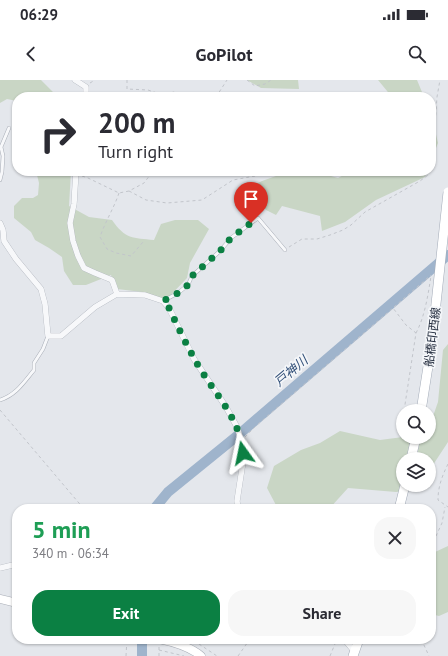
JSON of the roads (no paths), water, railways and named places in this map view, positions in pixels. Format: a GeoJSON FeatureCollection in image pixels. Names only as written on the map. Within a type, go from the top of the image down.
{"type":"FeatureCollection","features":[{"type":"Feature","properties":{"kind":"main road","name":"船橋印西線"},"geometry":{"type":"LineString","coordinates":[[422,404],[432,341],[448,192]]}},
{"type":"Feature","properties":{"kind":"main road"},"geometry":{"type":"LineString","coordinates":[[400,504],[403,492]]}},
{"type":"Feature","properties":{"kind":"main road"},"geometry":{"type":"LineString","coordinates":[[356,655],[358,644]]}},
{"type":"Feature","properties":{"kind":"street"},"geometry":{"type":"LineString","coordinates":[[74,80],[86,87],[86,92]]}},
{"type":"Feature","properties":{"kind":"street"},"geometry":{"type":"LineString","coordinates":[[75,176],[74,204],[70,223],[73,241],[78,256],[84,268],[112,280],[116,294]]}},
{"type":"Feature","properties":{"kind":"street"},"geometry":{"type":"LineString","coordinates":[[0,223],[3,230],[4,241],[16,259],[41,289],[45,304],[48,336],[61,336],[95,307],[116,294],[145,295],[163,301],[169,308],[194,358],[237,427],[241,440],[243,462],[237,504]]}},
{"type":"Feature","properties":{"kind":"street"},"geometry":{"type":"LineString","coordinates":[[0,568],[12,565]]}},
{"type":"Feature","properties":{"kind":"street"},"geometry":{"type":"LineString","coordinates":[[0,599],[12,602]]}},
{"type":"Feature","properties":{"kind":"street"},"geometry":{"type":"LineString","coordinates":[[179,644],[201,656]]}},
{"type":"Feature","properties":{"kind":"street"},"geometry":{"type":"LineString","coordinates":[[348,644],[356,655]]}},
{"type":"Feature","properties":{"kind":"lane"},"geometry":{"type":"LineString","coordinates":[[0,180],[3,156],[0,147],[9,128]]}},
{"type":"Feature","properties":{"kind":"lane"},"geometry":{"type":"LineString","coordinates":[[163,301],[178,293],[188,285],[192,276],[220,251],[231,238],[258,218],[285,250]]}},
{"type":"Feature","properties":{"kind":"lane"},"geometry":{"type":"LineString","coordinates":[[0,400],[14,393],[34,370],[34,363],[43,349],[48,336]]}},
{"type":"Feature","properties":{"kind":"waterway","name":"戸神川"},"geometry":{"type":"LineString","coordinates":[[158,504],[168,492],[237,436],[448,255]]}},
{"type":"Feature","properties":{"kind":"waterway","name":"戸神川"},"geometry":{"type":"LineString","coordinates":[[142,644],[142,656]]}}]}
